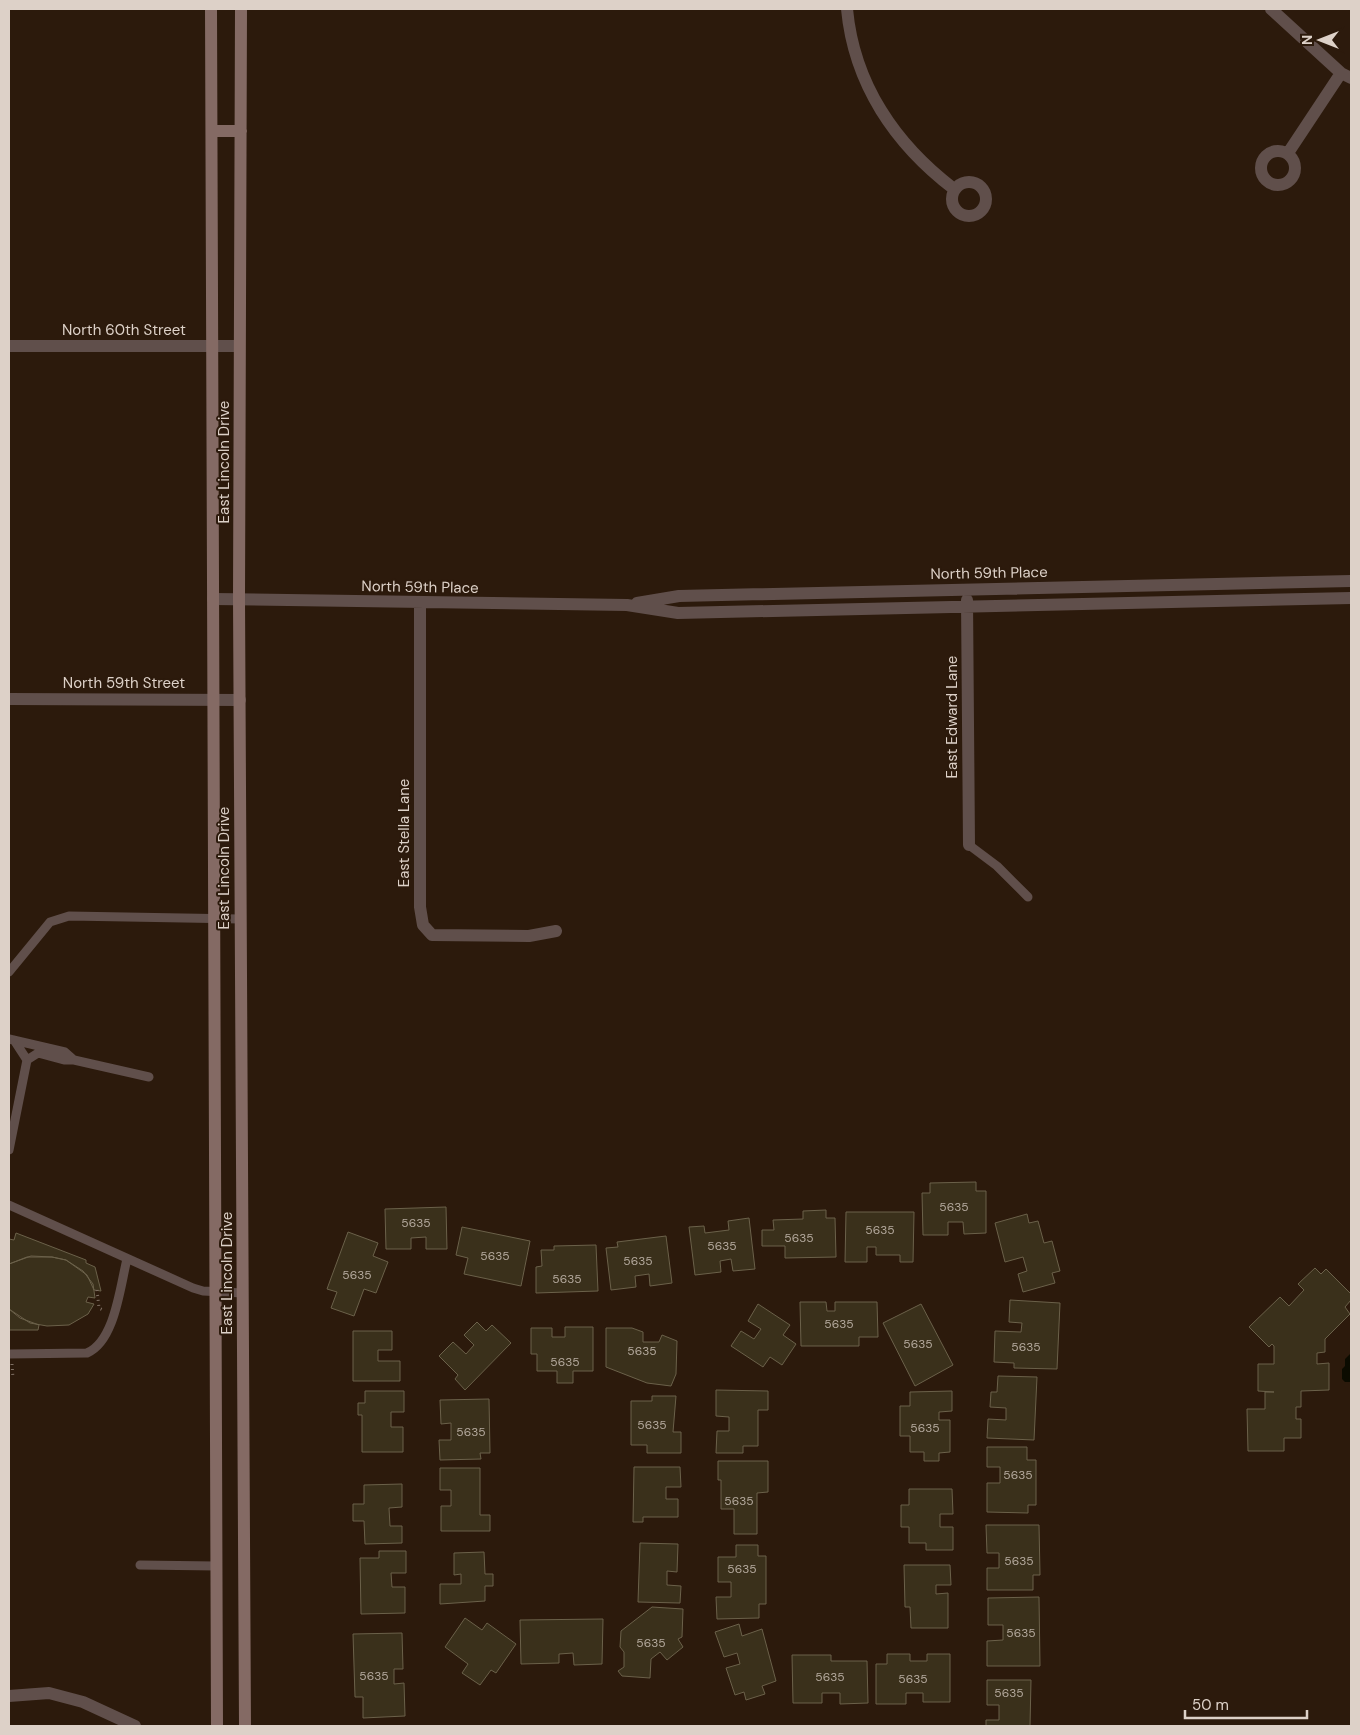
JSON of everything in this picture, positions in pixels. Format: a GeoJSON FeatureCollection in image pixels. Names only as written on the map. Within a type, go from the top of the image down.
{"type":"FeatureCollection","features":[{"type":"Feature","properties":{"kind":"main road","name":"East Lincoln Drive"},"geometry":{"type":"LineString","coordinates":[[212,9],[214,1292],[217,1726]]}},
{"type":"Feature","properties":{"kind":"main road","name":"East Lincoln Drive"},"geometry":{"type":"LineString","coordinates":[[241,9],[239,599],[245,1726]]}},
{"type":"Feature","properties":{"kind":"main road"},"geometry":{"type":"LineString","coordinates":[[212,131],[241,131]]}},
{"type":"Feature","properties":{"kind":"street"},"geometry":{"type":"LineString","coordinates":[[847,9],[849,30],[858,68],[870,93],[904,145],[934,174],[954,189]]}},
{"type":"Feature","properties":{"kind":"street"},"geometry":{"type":"LineString","coordinates":[[1271,9],[1346,75],[1288,153]]}},
{"type":"Feature","properties":{"kind":"street","name":"North 60th Street"},"geometry":{"type":"LineString","coordinates":[[9,346],[240,346]]}},
{"type":"Feature","properties":{"kind":"street","name":"North 59th Place"},"geometry":{"type":"LineString","coordinates":[[627,605],[679,596],[1351,581]]}},
{"type":"Feature","properties":{"kind":"street","name":"East Edward Lane"},"geometry":{"type":"LineString","coordinates":[[967,590],[968,845]]}},
{"type":"Feature","properties":{"kind":"street","name":"North 59th Place"},"geometry":{"type":"LineString","coordinates":[[213,599],[420,604],[627,605],[678,613],[1351,598]]}},
{"type":"Feature","properties":{"kind":"street","name":"East Stella Lane"},"geometry":{"type":"LineString","coordinates":[[420,604],[420,907],[423,925],[432,935],[529,936],[556,931]]}},
{"type":"Feature","properties":{"kind":"street","name":"North 59th Street"},"geometry":{"type":"LineString","coordinates":[[9,699],[240,700]]}},
{"type":"Feature","properties":{"kind":"street"},"geometry":{"type":"LineString","coordinates":[[9,1696],[49,1693],[83,1702],[135,1726]]}},
{"type":"Feature","properties":{"kind":"lane"},"geometry":{"type":"LineString","coordinates":[[968,845],[997,866],[1028,897]]}},
{"type":"Feature","properties":{"kind":"lane"},"geometry":{"type":"LineString","coordinates":[[9,972],[50,922],[69,916],[241,919]]}},
{"type":"Feature","properties":{"kind":"lane"},"geometry":{"type":"LineString","coordinates":[[11,1039],[27,1060]]}},
{"type":"Feature","properties":{"kind":"lane"},"geometry":{"type":"LineString","coordinates":[[11,1039],[65,1052],[74,1060]]}},
{"type":"Feature","properties":{"kind":"lane"},"geometry":{"type":"LineString","coordinates":[[9,1150],[27,1060],[38,1053],[149,1077]]}},
{"type":"Feature","properties":{"kind":"lane"},"geometry":{"type":"LineString","coordinates":[[9,1205],[127,1260],[193,1288],[214,1292],[243,1293]]}},
{"type":"Feature","properties":{"kind":"lane"},"geometry":{"type":"LineString","coordinates":[[9,1354],[87,1353],[96,1349],[106,1336],[127,1260]]}},
{"type":"Feature","properties":{"kind":"lane"},"geometry":{"type":"LineString","coordinates":[[140,1566],[216,1566]]}},
{"type":"Feature","properties":{"kind":"path"},"geometry":{"type":"LineString","coordinates":[[97,1290],[99,1308],[104,1310]]}},
{"type":"Feature","properties":{"kind":"shaded area"},"geometry":{"type":"Polygon","coordinates":[[[1351,1353],[1351,1382],[1345,1382],[1342,1379],[1342,1369],[1345,1366],[1345,1359],[1351,1353]]]}},
{"type":"Feature","properties":{"kind":"building"},"geometry":{"type":"Polygon","coordinates":[[[976,1182],[976,1191],[986,1191],[986,1233],[964,1234],[963,1222],[948,1222],[948,1235],[923,1235],[922,1193],[930,1193],[930,1183],[976,1182]]]}},
{"type":"Feature","properties":{"kind":"building"},"geometry":{"type":"Polygon","coordinates":[[[446,1207],[447,1249],[426,1249],[426,1237],[411,1238],[411,1249],[386,1249],[385,1209],[446,1207]]]}},
{"type":"Feature","properties":{"kind":"building"},"geometry":{"type":"Polygon","coordinates":[[[826,1210],[826,1218],[835,1218],[836,1257],[785,1258],[785,1246],[762,1246],[762,1230],[774,1230],[773,1220],[803,1219],[803,1211],[826,1210]]]}},
{"type":"Feature","properties":{"kind":"building"},"geometry":{"type":"Polygon","coordinates":[[[846,1212],[914,1212],[913,1262],[900,1262],[900,1255],[876,1255],[876,1247],[867,1247],[867,1262],[845,1262],[846,1212]]]}},
{"type":"Feature","properties":{"kind":"building"},"geometry":{"type":"Polygon","coordinates":[[[1027,1214],[1029,1223],[1038,1221],[1044,1243],[1052,1241],[1060,1271],[1052,1273],[1055,1283],[1023,1292],[1018,1274],[1027,1271],[1023,1257],[1005,1262],[995,1223],[1027,1214]]]}},
{"type":"Feature","properties":{"kind":"building"},"geometry":{"type":"Polygon","coordinates":[[[749,1218],[755,1269],[733,1271],[731,1259],[720,1261],[721,1272],[695,1275],[689,1227],[704,1226],[705,1233],[729,1230],[728,1221],[749,1218]]]}},
{"type":"Feature","properties":{"kind":"building"},"geometry":{"type":"Polygon","coordinates":[[[462,1227],[530,1241],[521,1286],[464,1274],[468,1258],[456,1255],[462,1227]]]}},
{"type":"Feature","properties":{"kind":"building"},"geometry":{"type":"Polygon","coordinates":[[[348,1232],[378,1243],[373,1256],[388,1262],[376,1293],[364,1289],[354,1316],[331,1308],[337,1292],[327,1289],[348,1232]]]}},
{"type":"Feature","properties":{"kind":"building"},"geometry":{"type":"Polygon","coordinates":[[[16,1233],[86,1260],[86,1263],[95,1267],[101,1291],[94,1290],[87,1275],[66,1260],[31,1256],[9,1264],[9,1239],[14,1240],[16,1233]]]}},
{"type":"Feature","properties":{"kind":"building"},"geometry":{"type":"Polygon","coordinates":[[[666,1236],[672,1283],[650,1286],[649,1274],[635,1276],[636,1287],[611,1290],[606,1248],[618,1247],[617,1242],[666,1236]]]}},
{"type":"Feature","properties":{"kind":"building"},"geometry":{"type":"Polygon","coordinates":[[[596,1245],[598,1291],[536,1293],[536,1267],[542,1266],[541,1250],[554,1250],[554,1246],[596,1245]]]}},
{"type":"Feature","properties":{"kind":"building"},"geometry":{"type":"Polygon","coordinates":[[[27,1257],[52,1257],[66,1260],[83,1271],[93,1284],[95,1298],[88,1297],[86,1302],[94,1304],[88,1314],[69,1325],[47,1326],[30,1323],[9,1309],[9,1264],[27,1257]]]}},
{"type":"Feature","properties":{"kind":"building"},"geometry":{"type":"Polygon","coordinates":[[[1315,1268],[1321,1274],[1326,1269],[1351,1294],[1351,1300],[1345,1307],[1350,1314],[1325,1339],[1325,1352],[1317,1353],[1317,1364],[1329,1363],[1329,1390],[1301,1391],[1301,1407],[1296,1407],[1296,1419],[1301,1419],[1301,1438],[1284,1438],[1284,1451],[1248,1451],[1247,1409],[1265,1409],[1265,1392],[1274,1392],[1258,1391],[1258,1364],[1274,1364],[1274,1346],[1272,1344],[1269,1347],[1249,1327],[1280,1297],[1289,1306],[1304,1290],[1298,1284],[1315,1268]]]}},
{"type":"Feature","properties":{"kind":"building"},"geometry":{"type":"Polygon","coordinates":[[[1010,1300],[1060,1303],[1057,1369],[1014,1368],[1014,1363],[994,1362],[995,1331],[1021,1332],[1022,1323],[1009,1322],[1010,1300]]]}},
{"type":"Feature","properties":{"kind":"building"},"geometry":{"type":"Polygon","coordinates":[[[800,1302],[826,1302],[827,1311],[835,1311],[835,1302],[877,1302],[878,1337],[859,1337],[859,1346],[801,1346],[800,1302]]]}},
{"type":"Feature","properties":{"kind":"building"},"geometry":{"type":"Polygon","coordinates":[[[758,1304],[790,1325],[783,1335],[796,1344],[782,1365],[770,1357],[763,1367],[731,1346],[741,1331],[754,1339],[761,1329],[748,1321],[758,1304]]]}},
{"type":"Feature","properties":{"kind":"building"},"geometry":{"type":"Polygon","coordinates":[[[921,1304],[953,1365],[915,1386],[883,1323],[921,1304]]]}},
{"type":"Feature","properties":{"kind":"building"},"geometry":{"type":"Polygon","coordinates":[[[9,1309],[20,1318],[39,1325],[38,1330],[9,1330],[9,1309]]]}},
{"type":"Feature","properties":{"kind":"building"},"geometry":{"type":"Polygon","coordinates":[[[477,1322],[486,1331],[492,1325],[511,1343],[465,1390],[455,1379],[458,1375],[439,1356],[453,1342],[466,1354],[474,1345],[464,1335],[477,1322]]]}},
{"type":"Feature","properties":{"kind":"building"},"geometry":{"type":"Polygon","coordinates":[[[565,1327],[593,1327],[593,1371],[573,1371],[573,1383],[557,1383],[557,1371],[537,1371],[537,1354],[531,1354],[531,1328],[552,1328],[552,1337],[565,1337],[565,1327]]]}},
{"type":"Feature","properties":{"kind":"building"},"geometry":{"type":"Polygon","coordinates":[[[606,1328],[632,1328],[643,1332],[643,1342],[659,1342],[662,1335],[677,1341],[676,1374],[671,1386],[647,1383],[606,1367],[606,1328]]]}},
{"type":"Feature","properties":{"kind":"building"},"geometry":{"type":"Polygon","coordinates":[[[353,1331],[392,1331],[392,1350],[378,1350],[378,1361],[400,1361],[400,1381],[353,1381],[353,1331]]]}},
{"type":"Feature","properties":{"kind":"building"},"geometry":{"type":"Polygon","coordinates":[[[998,1376],[1037,1377],[1034,1440],[987,1438],[988,1419],[1006,1420],[1006,1408],[990,1407],[991,1392],[997,1392],[998,1376]]]}},
{"type":"Feature","properties":{"kind":"building"},"geometry":{"type":"Polygon","coordinates":[[[716,1390],[768,1391],[768,1410],[758,1410],[758,1446],[743,1446],[743,1453],[716,1453],[717,1431],[729,1431],[729,1417],[716,1416],[716,1390]]]}},
{"type":"Feature","properties":{"kind":"building"},"geometry":{"type":"Polygon","coordinates":[[[365,1391],[404,1391],[404,1412],[391,1412],[391,1427],[403,1427],[403,1452],[362,1452],[362,1415],[358,1415],[358,1403],[365,1403],[365,1391]]]}},
{"type":"Feature","properties":{"kind":"building"},"geometry":{"type":"Polygon","coordinates":[[[952,1391],[952,1411],[939,1412],[939,1420],[950,1420],[950,1452],[939,1453],[939,1461],[924,1461],[924,1452],[910,1452],[910,1436],[900,1436],[900,1406],[910,1406],[910,1392],[952,1391]]]}},
{"type":"Feature","properties":{"kind":"building"},"geometry":{"type":"Polygon","coordinates":[[[652,1396],[676,1396],[673,1432],[681,1432],[681,1453],[647,1453],[647,1445],[631,1445],[631,1401],[652,1401],[652,1396]]]}},
{"type":"Feature","properties":{"kind":"building"},"geometry":{"type":"Polygon","coordinates":[[[489,1399],[490,1453],[480,1453],[481,1459],[440,1460],[439,1440],[451,1440],[451,1423],[441,1424],[440,1400],[489,1399]]]}},
{"type":"Feature","properties":{"kind":"building"},"geometry":{"type":"Polygon","coordinates":[[[987,1447],[1027,1447],[1027,1460],[1036,1460],[1036,1505],[1028,1505],[1028,1513],[987,1512],[987,1483],[1000,1483],[1000,1467],[987,1467],[987,1447]]]}},
{"type":"Feature","properties":{"kind":"building"},"geometry":{"type":"Polygon","coordinates":[[[718,1461],[768,1461],[768,1492],[757,1493],[757,1534],[734,1534],[734,1509],[721,1509],[721,1480],[718,1480],[718,1461]]]}},
{"type":"Feature","properties":{"kind":"building"},"geometry":{"type":"Polygon","coordinates":[[[634,1467],[680,1467],[681,1487],[666,1487],[666,1499],[678,1499],[678,1517],[643,1517],[643,1522],[633,1522],[634,1467]]]}},
{"type":"Feature","properties":{"kind":"building"},"geometry":{"type":"Polygon","coordinates":[[[440,1468],[480,1468],[480,1515],[490,1515],[490,1531],[441,1531],[441,1506],[451,1506],[451,1490],[440,1490],[440,1468]]]}},
{"type":"Feature","properties":{"kind":"building"},"geometry":{"type":"Polygon","coordinates":[[[402,1484],[402,1507],[389,1508],[390,1526],[402,1526],[402,1543],[365,1544],[364,1521],[353,1521],[353,1504],[364,1504],[364,1485],[402,1484]]]}},
{"type":"Feature","properties":{"kind":"building"},"geometry":{"type":"Polygon","coordinates":[[[909,1489],[952,1489],[953,1514],[940,1514],[940,1527],[953,1527],[953,1550],[926,1550],[926,1543],[909,1543],[909,1527],[901,1527],[901,1505],[909,1505],[909,1489]]]}},
{"type":"Feature","properties":{"kind":"building"},"geometry":{"type":"Polygon","coordinates":[[[986,1525],[1039,1525],[1040,1575],[1033,1575],[1033,1590],[987,1590],[987,1568],[999,1568],[999,1553],[987,1553],[986,1525]]]}},
{"type":"Feature","properties":{"kind":"building"},"geometry":{"type":"Polygon","coordinates":[[[640,1543],[678,1544],[677,1572],[667,1571],[667,1585],[681,1586],[680,1603],[638,1602],[640,1543]]]}},
{"type":"Feature","properties":{"kind":"building"},"geometry":{"type":"Polygon","coordinates":[[[736,1545],[758,1545],[758,1556],[766,1556],[766,1604],[759,1604],[759,1618],[717,1619],[716,1597],[731,1597],[731,1582],[718,1582],[718,1557],[736,1557],[736,1545]]]}},
{"type":"Feature","properties":{"kind":"building"},"geometry":{"type":"Polygon","coordinates":[[[379,1551],[406,1551],[406,1573],[391,1573],[392,1587],[405,1587],[405,1613],[361,1614],[360,1558],[379,1558],[379,1551]]]}},
{"type":"Feature","properties":{"kind":"building"},"geometry":{"type":"Polygon","coordinates":[[[484,1552],[485,1574],[493,1574],[493,1586],[485,1586],[485,1601],[440,1604],[440,1584],[461,1584],[461,1574],[454,1575],[454,1553],[484,1552]]]}},
{"type":"Feature","properties":{"kind":"building"},"geometry":{"type":"Polygon","coordinates":[[[904,1565],[950,1565],[951,1585],[936,1585],[936,1594],[948,1593],[948,1628],[911,1628],[910,1607],[905,1607],[904,1565]]]}},
{"type":"Feature","properties":{"kind":"building"},"geometry":{"type":"Polygon","coordinates":[[[1039,1597],[1040,1666],[987,1666],[987,1641],[1003,1640],[1003,1625],[988,1625],[988,1598],[1039,1597]]]}},
{"type":"Feature","properties":{"kind":"building"},"geometry":{"type":"Polygon","coordinates":[[[652,1607],[683,1609],[682,1637],[678,1639],[683,1647],[667,1660],[660,1652],[651,1659],[650,1678],[622,1676],[618,1671],[624,1667],[624,1652],[620,1647],[621,1631],[652,1607]]]}},
{"type":"Feature","properties":{"kind":"building"},"geometry":{"type":"Polygon","coordinates":[[[465,1618],[482,1630],[487,1623],[516,1644],[496,1673],[491,1670],[480,1685],[462,1673],[468,1664],[445,1647],[465,1618]]]}},
{"type":"Feature","properties":{"kind":"building"},"geometry":{"type":"Polygon","coordinates":[[[603,1619],[602,1664],[574,1665],[573,1653],[559,1654],[559,1663],[521,1664],[520,1620],[603,1619]]]}},
{"type":"Feature","properties":{"kind":"building"},"geometry":{"type":"Polygon","coordinates":[[[739,1624],[742,1636],[762,1629],[776,1681],[762,1686],[765,1694],[746,1700],[744,1692],[735,1695],[726,1668],[740,1664],[737,1653],[724,1657],[715,1632],[739,1624]]]}},
{"type":"Feature","properties":{"kind":"building"},"geometry":{"type":"Polygon","coordinates":[[[402,1633],[403,1669],[394,1669],[394,1684],[404,1683],[405,1716],[363,1718],[363,1697],[355,1697],[353,1634],[402,1633]]]}},
{"type":"Feature","properties":{"kind":"building"},"geometry":{"type":"Polygon","coordinates":[[[887,1654],[910,1654],[910,1661],[927,1661],[927,1654],[950,1654],[950,1702],[923,1702],[923,1693],[906,1693],[906,1704],[876,1704],[876,1664],[887,1664],[887,1654]]]}},
{"type":"Feature","properties":{"kind":"building"},"geometry":{"type":"Polygon","coordinates":[[[792,1655],[831,1655],[831,1661],[867,1661],[868,1703],[840,1704],[840,1693],[822,1693],[822,1703],[793,1703],[792,1655]]]}},
{"type":"Feature","properties":{"kind":"building"},"geometry":{"type":"Polygon","coordinates":[[[987,1680],[1031,1680],[1030,1726],[986,1726],[986,1720],[999,1720],[999,1705],[987,1705],[987,1680]]]}}]}
